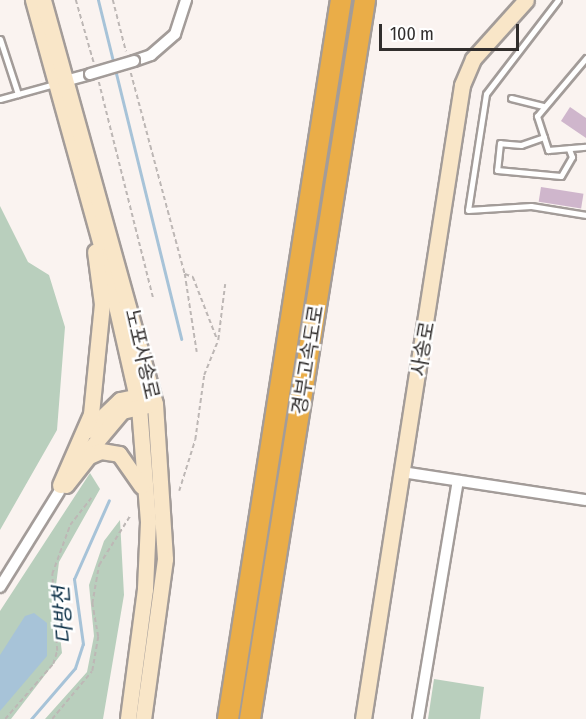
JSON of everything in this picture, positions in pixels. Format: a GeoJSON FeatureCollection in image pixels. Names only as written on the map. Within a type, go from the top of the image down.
{"type":"FeatureCollection","features":[{"type":"Feature","properties":{"kind":"highway","name":"경부고속도로"},"geometry":{"type":"LineString","coordinates":[[228,719],[341,0]]}},
{"type":"Feature","properties":{"kind":"highway","name":"경부고속도로"},"geometry":{"type":"LineString","coordinates":[[250,719],[365,0]]}},
{"type":"Feature","properties":{"kind":"main road","name":"노포사송로"},"geometry":{"type":"LineString","coordinates":[[33,0],[60,82],[146,400],[165,559],[143,719]]}},
{"type":"Feature","properties":{"kind":"main road","name":"노포사송로"},"geometry":{"type":"LineString","coordinates":[[43,0],[90,209],[146,400],[142,461],[147,513],[145,589],[128,719]]}},
{"type":"Feature","properties":{"kind":"main road","name":"사송로"},"geometry":{"type":"LineString","coordinates":[[363,719],[462,85],[473,59],[526,0]]}},
{"type":"Feature","properties":{"kind":"main road"},"geometry":{"type":"LineString","coordinates":[[61,488],[91,414],[100,348],[102,304],[90,209]]}},
{"type":"Feature","properties":{"kind":"main road"},"geometry":{"type":"LineString","coordinates":[[61,488],[90,428],[120,400],[146,400]]}},
{"type":"Feature","properties":{"kind":"main road"},"geometry":{"type":"LineString","coordinates":[[61,488],[88,456],[111,452],[139,477],[147,513]]}},
{"type":"Feature","properties":{"kind":"street"},"geometry":{"type":"LineString","coordinates":[[60,82],[151,55],[175,34],[186,0]]}},
{"type":"Feature","properties":{"kind":"street"},"geometry":{"type":"LineString","coordinates":[[402,472],[586,500]]}},
{"type":"Feature","properties":{"kind":"street"},"geometry":{"type":"LineString","coordinates":[[418,719],[458,481]]}},
{"type":"Feature","properties":{"kind":"street"},"geometry":{"type":"LineString","coordinates":[[0,587],[61,488]]}},
{"type":"Feature","properties":{"kind":"lane"},"geometry":{"type":"LineString","coordinates":[[558,0],[486,94],[468,210],[531,206],[586,215]]}},
{"type":"Feature","properties":{"kind":"lane"},"geometry":{"type":"LineString","coordinates":[[0,39],[18,94]]}},
{"type":"Feature","properties":{"kind":"lane"},"geometry":{"type":"LineString","coordinates":[[584,60],[586,68]]}},
{"type":"Feature","properties":{"kind":"lane"},"geometry":{"type":"LineString","coordinates":[[584,60],[543,106],[537,116],[548,150],[586,147]]}},
{"type":"Feature","properties":{"kind":"lane"},"geometry":{"type":"LineString","coordinates":[[0,99],[60,82]]}},
{"type":"Feature","properties":{"kind":"lane"},"geometry":{"type":"LineString","coordinates":[[511,98],[543,106]]}},
{"type":"Feature","properties":{"kind":"lane"},"geometry":{"type":"LineString","coordinates":[[544,137],[521,145],[500,143],[497,170],[561,176],[572,157],[569,149]]}},
{"type":"Feature","properties":{"kind":"path"},"geometry":{"type":"LineString","coordinates":[[76,0],[153,297]]}},
{"type":"Feature","properties":{"kind":"path"},"geometry":{"type":"LineString","coordinates":[[112,0],[125,45]]}},
{"type":"Feature","properties":{"kind":"path"},"geometry":{"type":"LineString","coordinates":[[133,81],[185,274],[197,352]]}},
{"type":"Feature","properties":{"kind":"path"},"geometry":{"type":"LineString","coordinates":[[185,274],[193,277],[218,340]]}},
{"type":"Feature","properties":{"kind":"path"},"geometry":{"type":"LineString","coordinates":[[179,491],[195,440],[204,375],[218,340],[225,284]]}},
{"type":"Feature","properties":{"kind":"path"},"geometry":{"type":"LineString","coordinates":[[5,719],[53,664],[57,651],[52,574],[70,525],[93,496]]}},
{"type":"Feature","properties":{"kind":"path"},"geometry":{"type":"LineString","coordinates":[[52,719],[92,671],[98,637],[92,604],[99,566],[130,516]]}},
{"type":"Feature","properties":{"kind":"green space"},"geometry":{"type":"Polygon","coordinates":[[[0,206],[28,262],[49,275],[65,327],[57,430],[0,530],[0,206]]]}},
{"type":"Feature","properties":{"kind":"green space"},"geometry":{"type":"Polygon","coordinates":[[[90,473],[100,489],[59,562],[55,593],[62,653],[11,719],[0,719],[0,611],[90,473]]]}},
{"type":"Feature","properties":{"kind":"green space"},"geometry":{"type":"Polygon","coordinates":[[[120,520],[124,595],[103,719],[45,719],[87,672],[94,636],[89,585],[104,541],[120,520]]]}},
{"type":"Feature","properties":{"kind":"green space"},"geometry":{"type":"Polygon","coordinates":[[[434,679],[484,687],[480,719],[428,719],[434,679]]]}},
{"type":"Feature","properties":{"kind":"water"},"geometry":{"type":"Polygon","coordinates":[[[34,613],[47,623],[47,656],[0,711],[0,655],[25,616],[34,613]]]}},
{"type":"Feature","properties":{"kind":"building"},"geometry":{"type":"Polygon","coordinates":[[[570,107],[586,118],[586,138],[561,121],[570,107]]]}},
{"type":"Feature","properties":{"kind":"building"},"geometry":{"type":"Polygon","coordinates":[[[541,187],[583,194],[581,209],[539,202],[541,187]]]}},
{"type":"Feature","properties":{"kind":"waterway"},"geometry":{"type":"LineString","coordinates":[[98,0],[181,339]]}},
{"type":"Feature","properties":{"kind":"waterway","name":"다방천"},"geometry":{"type":"LineString","coordinates":[[31,719],[75,668],[83,644],[74,579],[109,500]]}}]}
